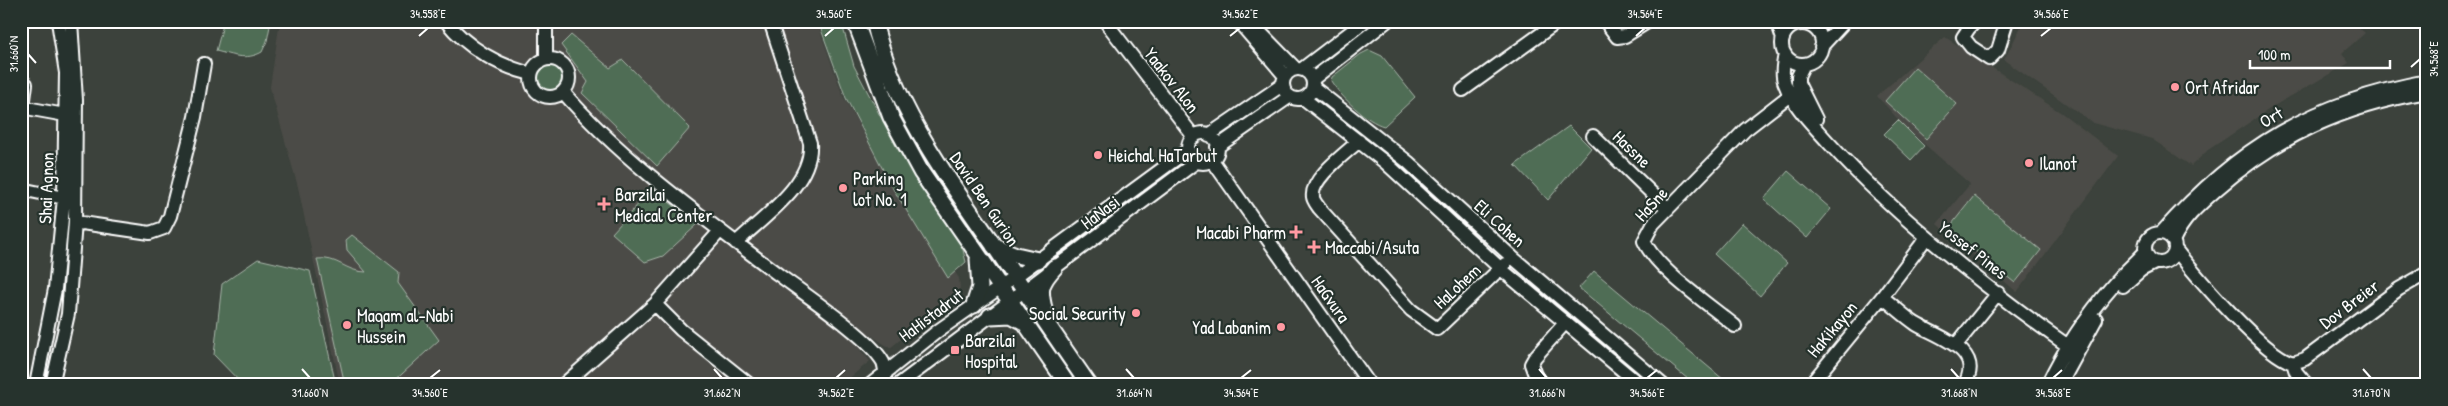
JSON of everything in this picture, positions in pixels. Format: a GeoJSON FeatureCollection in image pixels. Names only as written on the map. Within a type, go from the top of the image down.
{"type":"FeatureCollection","features":[{"type":"Feature","properties":{"kind":"main road","name":"David Ben Gurion"},"geometry":{"type":"LineString","coordinates":[[855,21],[891,117],[921,172],[1068,385]]}},
{"type":"Feature","properties":{"kind":"main road","name":"David Ben Gurion"},"geometry":{"type":"LineString","coordinates":[[874,21],[897,87],[919,131],[954,188],[1088,385]]}},
{"type":"Feature","properties":{"kind":"main road"},"geometry":{"type":"LineString","coordinates":[[994,246],[1016,255],[1038,260]]}},
{"type":"Feature","properties":{"kind":"main road"},"geometry":{"type":"LineString","coordinates":[[974,305],[980,284],[978,255]]}},
{"type":"Feature","properties":{"kind":"main road"},"geometry":{"type":"LineString","coordinates":[[1050,328],[1041,296],[1041,287],[1044,280],[1055,267]]}},
{"type":"Feature","properties":{"kind":"main road"},"geometry":{"type":"LineString","coordinates":[[990,316],[1011,316],[1024,322]]}},
{"type":"Feature","properties":{"kind":"street","name":"Shai Agnon"},"geometry":{"type":"LineString","coordinates":[[36,385],[55,290],[64,198],[66,73],[58,21]]}},
{"type":"Feature","properties":{"kind":"street","name":"Shai Agnon"},"geometry":{"type":"LineString","coordinates":[[52,385],[68,314],[75,222],[76,100],[70,21]]}},
{"type":"Feature","properties":{"kind":"street"},"geometry":{"type":"LineString","coordinates":[[446,21],[458,35],[484,53],[506,66],[531,74]]}},
{"type":"Feature","properties":{"kind":"street"},"geometry":{"type":"LineString","coordinates":[[546,21],[544,36],[546,60]]}},
{"type":"Feature","properties":{"kind":"street"},"geometry":{"type":"LineString","coordinates":[[544,36],[550,21]]}},
{"type":"Feature","properties":{"kind":"street"},"geometry":{"type":"LineString","coordinates":[[736,243],[788,194],[806,170],[809,161],[810,143],[770,21]]}},
{"type":"Feature","properties":{"kind":"street","name":"Yaakov Alon"},"geometry":{"type":"LineString","coordinates":[[1105,21],[1194,137]]}},
{"type":"Feature","properties":{"kind":"street"},"geometry":{"type":"LineString","coordinates":[[1238,21],[1275,62],[1289,97]]}},
{"type":"Feature","properties":{"kind":"street"},"geometry":{"type":"LineString","coordinates":[[1249,21],[1313,83]]}},
{"type":"Feature","properties":{"kind":"street"},"geometry":{"type":"LineString","coordinates":[[1209,135],[1365,21]]}},
{"type":"Feature","properties":{"kind":"street"},"geometry":{"type":"LineString","coordinates":[[1217,147],[1289,97],[1304,98],[1313,83],[1387,21]]}},
{"type":"Feature","properties":{"kind":"street"},"geometry":{"type":"LineString","coordinates":[[1463,90],[1559,21]]}},
{"type":"Feature","properties":{"kind":"street"},"geometry":{"type":"LineString","coordinates":[[1606,21],[1617,36],[1625,36],[1649,21]]}},
{"type":"Feature","properties":{"kind":"street"},"geometry":{"type":"LineString","coordinates":[[1777,21],[1785,54],[1793,62],[1804,64]]}},
{"type":"Feature","properties":{"kind":"street"},"geometry":{"type":"LineString","coordinates":[[1782,39],[1789,30],[1800,24],[1822,21]]}},
{"type":"Feature","properties":{"kind":"street"},"geometry":{"type":"LineString","coordinates":[[1792,91],[1804,64],[1816,58],[1821,47],[1845,21]]}},
{"type":"Feature","properties":{"kind":"street"},"geometry":{"type":"LineString","coordinates":[[1976,21],[1968,28],[1964,37],[1971,47],[1989,59],[1998,50],[2007,21]]}},
{"type":"Feature","properties":{"kind":"street"},"geometry":{"type":"LineString","coordinates":[[1800,24],[1818,34],[1821,47]]}},
{"type":"Feature","properties":{"kind":"street","name":"Yossef Pines"},"geometry":{"type":"LineString","coordinates":[[1785,54],[1783,77],[1851,168],[1927,237],[1998,293],[2074,346]]}},
{"type":"Feature","properties":{"kind":"street"},"geometry":{"type":"LineString","coordinates":[[546,60],[558,61],[566,69],[568,81],[563,92],[553,97],[542,95],[532,84],[531,74],[538,63],[546,60]]}},
{"type":"Feature","properties":{"kind":"street"},"geometry":{"type":"LineString","coordinates":[[75,222],[150,233],[164,228],[170,216],[186,153],[204,64]]}},
{"type":"Feature","properties":{"kind":"street","name":"Ort"},"geometry":{"type":"LineString","coordinates":[[2161,233],[2224,170],[2250,150],[2288,126],[2323,110],[2364,96],[2427,81]]}},
{"type":"Feature","properties":{"kind":"street"},"geometry":{"type":"LineString","coordinates":[[21,83],[26,84],[22,107],[65,115]]}},
{"type":"Feature","properties":{"kind":"street","name":"Eli Cohen"},"geometry":{"type":"LineString","coordinates":[[1313,83],[1408,162],[1512,257],[1663,385]]}},
{"type":"Feature","properties":{"kind":"street","name":"HaSne"},"geometry":{"type":"LineString","coordinates":[[1735,326],[1649,252],[1644,241],[1648,231],[1668,209],[1754,123],[1773,100],[1792,91]]}},
{"type":"Feature","properties":{"kind":"street"},"geometry":{"type":"LineString","coordinates":[[563,92],[611,141],[680,200],[831,314],[867,344],[883,363],[885,378]]}},
{"type":"Feature","properties":{"kind":"street","name":"Ort"},"geometry":{"type":"LineString","coordinates":[[2174,245],[2184,219],[2246,164],[2275,145],[2333,116],[2403,96],[2427,92]]}},
{"type":"Feature","properties":{"kind":"street","name":"Eli Cohen"},"geometry":{"type":"LineString","coordinates":[[1304,98],[1386,163],[1501,269],[1640,385]]}},
{"type":"Feature","properties":{"kind":"street"},"geometry":{"type":"LineString","coordinates":[[1204,134],[1209,135],[1216,143],[1216,156],[1206,163],[1196,162],[1190,155],[1188,144],[1194,137],[1204,134]]}},
{"type":"Feature","properties":{"kind":"street","name":"Hassne"},"geometry":{"type":"LineString","coordinates":[[1593,136],[1668,209]]}},
{"type":"Feature","properties":{"kind":"street","name":"HaLohem"},"geometry":{"type":"LineString","coordinates":[[1358,141],[1320,177],[1314,187],[1313,197],[1319,208],[1411,310],[1437,329],[1512,257]]}},
{"type":"Feature","properties":{"kind":"street","name":"HaNasi"},"geometry":{"type":"LineString","coordinates":[[1015,277],[1188,150]]}},
{"type":"Feature","properties":{"kind":"street","name":"HaGvura"},"geometry":{"type":"LineString","coordinates":[[1212,160],[1370,385]]}},
{"type":"Feature","properties":{"kind":"street","name":"HaNasi"},"geometry":{"type":"LineString","coordinates":[[1024,291],[1196,162]]}},
{"type":"Feature","properties":{"kind":"street"},"geometry":{"type":"LineString","coordinates":[[21,189],[64,198]]}},
{"type":"Feature","properties":{"kind":"street"},"geometry":{"type":"LineString","coordinates":[[563,385],[655,304],[720,231]]}},
{"type":"Feature","properties":{"kind":"street"},"geometry":{"type":"LineString","coordinates":[[2047,385],[2111,287],[2145,252],[2148,238],[2161,233],[2168,236],[2199,279],[2268,348],[2286,361],[2293,363],[2296,372],[2307,385]]}},
{"type":"Feature","properties":{"kind":"street","name":"HaKikayon"},"geometry":{"type":"LineString","coordinates":[[1810,385],[1927,237]]}},
{"type":"Feature","properties":{"kind":"street"},"geometry":{"type":"LineString","coordinates":[[2060,385],[2074,346],[2117,292],[2128,280],[2172,258],[2174,245]]}},
{"type":"Feature","properties":{"kind":"street"},"geometry":{"type":"LineString","coordinates":[[2145,252],[2160,263],[2199,279]]}},
{"type":"Feature","properties":{"kind":"street","name":"Dov Breier"},"geometry":{"type":"LineString","coordinates":[[2293,363],[2305,359],[2399,289],[2427,273]]}},
{"type":"Feature","properties":{"kind":"street","name":"HaHistadrut"},"geometry":{"type":"LineString","coordinates":[[870,385],[885,378],[974,305],[1015,277]]}},
{"type":"Feature","properties":{"kind":"street","name":"HaHistadrut"},"geometry":{"type":"LineString","coordinates":[[898,385],[1024,291]]}},
{"type":"Feature","properties":{"kind":"street"},"geometry":{"type":"LineString","coordinates":[[1956,346],[1998,293]]}},
{"type":"Feature","properties":{"kind":"street","name":"HaKikayon"},"geometry":{"type":"LineString","coordinates":[[1882,296],[1915,323],[1956,346],[1967,356],[1970,366],[1964,385]]}},
{"type":"Feature","properties":{"kind":"street"},"geometry":{"type":"LineString","coordinates":[[655,304],[681,330],[750,385]]}},
{"type":"Feature","properties":{"kind":"street"},"geometry":{"type":"LineString","coordinates":[[1540,380],[1531,364],[1534,357],[1565,323]]}},
{"type":"Feature","properties":{"kind":"shaded area","name":"Barzilai Medical Center"},"geometry":{"type":"Polygon","coordinates":[[[280,21],[818,21],[843,96],[879,162],[959,278],[960,288],[949,300],[890,348],[872,336],[860,350],[870,361],[841,385],[340,385],[298,187],[270,87],[280,21]]]}},
{"type":"Feature","properties":{"kind":"shaded area","name":"Ort Afridar"},"geometry":{"type":"Polygon","coordinates":[[[2024,21],[2351,21],[2365,33],[2342,53],[2349,63],[2277,104],[2208,150],[2191,166],[2152,139],[2093,123],[2004,60],[2024,21]]]}},
{"type":"Feature","properties":{"kind":"shaded area","name":"Ilanot"},"geometry":{"type":"Polygon","coordinates":[[[1945,37],[2063,114],[2118,156],[2017,292],[1937,224],[1970,184],[1905,127],[1877,96],[1945,37]]]}},
{"type":"Feature","properties":{"kind":"green space"},"geometry":{"type":"Polygon","coordinates":[[[224,21],[271,21],[267,41],[262,52],[245,57],[216,51],[224,21]]]}},
{"type":"Feature","properties":{"kind":"green space"},"geometry":{"type":"Polygon","coordinates":[[[818,21],[841,21],[854,66],[897,148],[962,246],[966,262],[948,278],[892,187],[846,98],[818,21]]]}},
{"type":"Feature","properties":{"kind":"green space"},"geometry":{"type":"Polygon","coordinates":[[[571,35],[610,68],[623,60],[690,128],[657,166],[582,93],[588,82],[561,45],[571,35]]]}},
{"type":"Feature","properties":{"kind":"green space"},"geometry":{"type":"Polygon","coordinates":[[[1369,50],[1382,56],[1415,97],[1384,126],[1377,124],[1354,108],[1331,81],[1332,77],[1369,50]]]}},
{"type":"Feature","properties":{"kind":"green space"},"geometry":{"type":"Polygon","coordinates":[[[551,64],[561,68],[565,78],[561,88],[551,92],[541,88],[537,78],[541,68],[551,64]]]}},
{"type":"Feature","properties":{"kind":"green space"},"geometry":{"type":"Polygon","coordinates":[[[1915,67],[1957,104],[1926,139],[1885,101],[1915,67]]]}},
{"type":"Feature","properties":{"kind":"green space"},"geometry":{"type":"Polygon","coordinates":[[[1898,120],[1924,146],[1911,160],[1884,134],[1898,120]]]}},
{"type":"Feature","properties":{"kind":"green space"},"geometry":{"type":"Polygon","coordinates":[[[1569,126],[1591,148],[1548,200],[1515,165],[1569,126]]]}},
{"type":"Feature","properties":{"kind":"green space"},"geometry":{"type":"Polygon","coordinates":[[[1788,171],[1831,209],[1807,238],[1764,199],[1788,171]]]}},
{"type":"Feature","properties":{"kind":"green space"},"geometry":{"type":"Polygon","coordinates":[[[652,189],[698,224],[663,256],[645,262],[612,233],[652,189]]]}},
{"type":"Feature","properties":{"kind":"green space"},"geometry":{"type":"Polygon","coordinates":[[[1974,196],[2041,250],[2015,283],[1948,229],[1974,196]]]}},
{"type":"Feature","properties":{"kind":"green space"},"geometry":{"type":"Polygon","coordinates":[[[1742,223],[1787,263],[1760,296],[1714,254],[1742,223]]]}},
{"type":"Feature","properties":{"kind":"green space"},"geometry":{"type":"Polygon","coordinates":[[[352,235],[399,272],[398,283],[439,340],[390,385],[345,385],[317,259],[330,260],[353,270],[366,272],[347,250],[346,240],[352,235]]]}},
{"type":"Feature","properties":{"kind":"green space"},"geometry":{"type":"Polygon","coordinates":[[[258,259],[310,271],[336,385],[243,385],[214,355],[222,284],[258,259]]]}},
{"type":"Feature","properties":{"kind":"green space"},"geometry":{"type":"Polygon","coordinates":[[[1594,271],[1730,385],[1695,385],[1579,288],[1594,271]]]}},
{"type":"Feature","properties":{"kind":"place","name":"Ort Afridar"},"geometry":{"type":"Point","coordinates":[2175,87]}},
{"type":"Feature","properties":{"kind":"place","name":"Heichal HaTarbut"},"geometry":{"type":"Point","coordinates":[1098,155]}},
{"type":"Feature","properties":{"kind":"place","name":"Ilanot"},"geometry":{"type":"Point","coordinates":[2029,163]}},
{"type":"Feature","properties":{"kind":"place","name":"Parking lot No. 1"},"geometry":{"type":"Point","coordinates":[843,188]}},
{"type":"Feature","properties":{"kind":"place","name":"Barzilai Medical Center"},"geometry":{"type":"Point","coordinates":[604,204]}},
{"type":"Feature","properties":{"kind":"place","name":"Macabi Pharm"},"geometry":{"type":"Point","coordinates":[1296,232]}},
{"type":"Feature","properties":{"kind":"place","name":"Maccabi/Asuta"},"geometry":{"type":"Point","coordinates":[1314,247]}},
{"type":"Feature","properties":{"kind":"place","name":"Social Security"},"geometry":{"type":"Point","coordinates":[1136,313]}},
{"type":"Feature","properties":{"kind":"place","name":"Maqam al-Nabi Hussein"},"geometry":{"type":"Point","coordinates":[347,325]}},
{"type":"Feature","properties":{"kind":"place","name":"Yad Labanim"},"geometry":{"type":"Point","coordinates":[1281,327]}},
{"type":"Feature","properties":{"kind":"place","name":"Barzilai Hospital"},"geometry":{"type":"Point","coordinates":[955,350]}}]}
